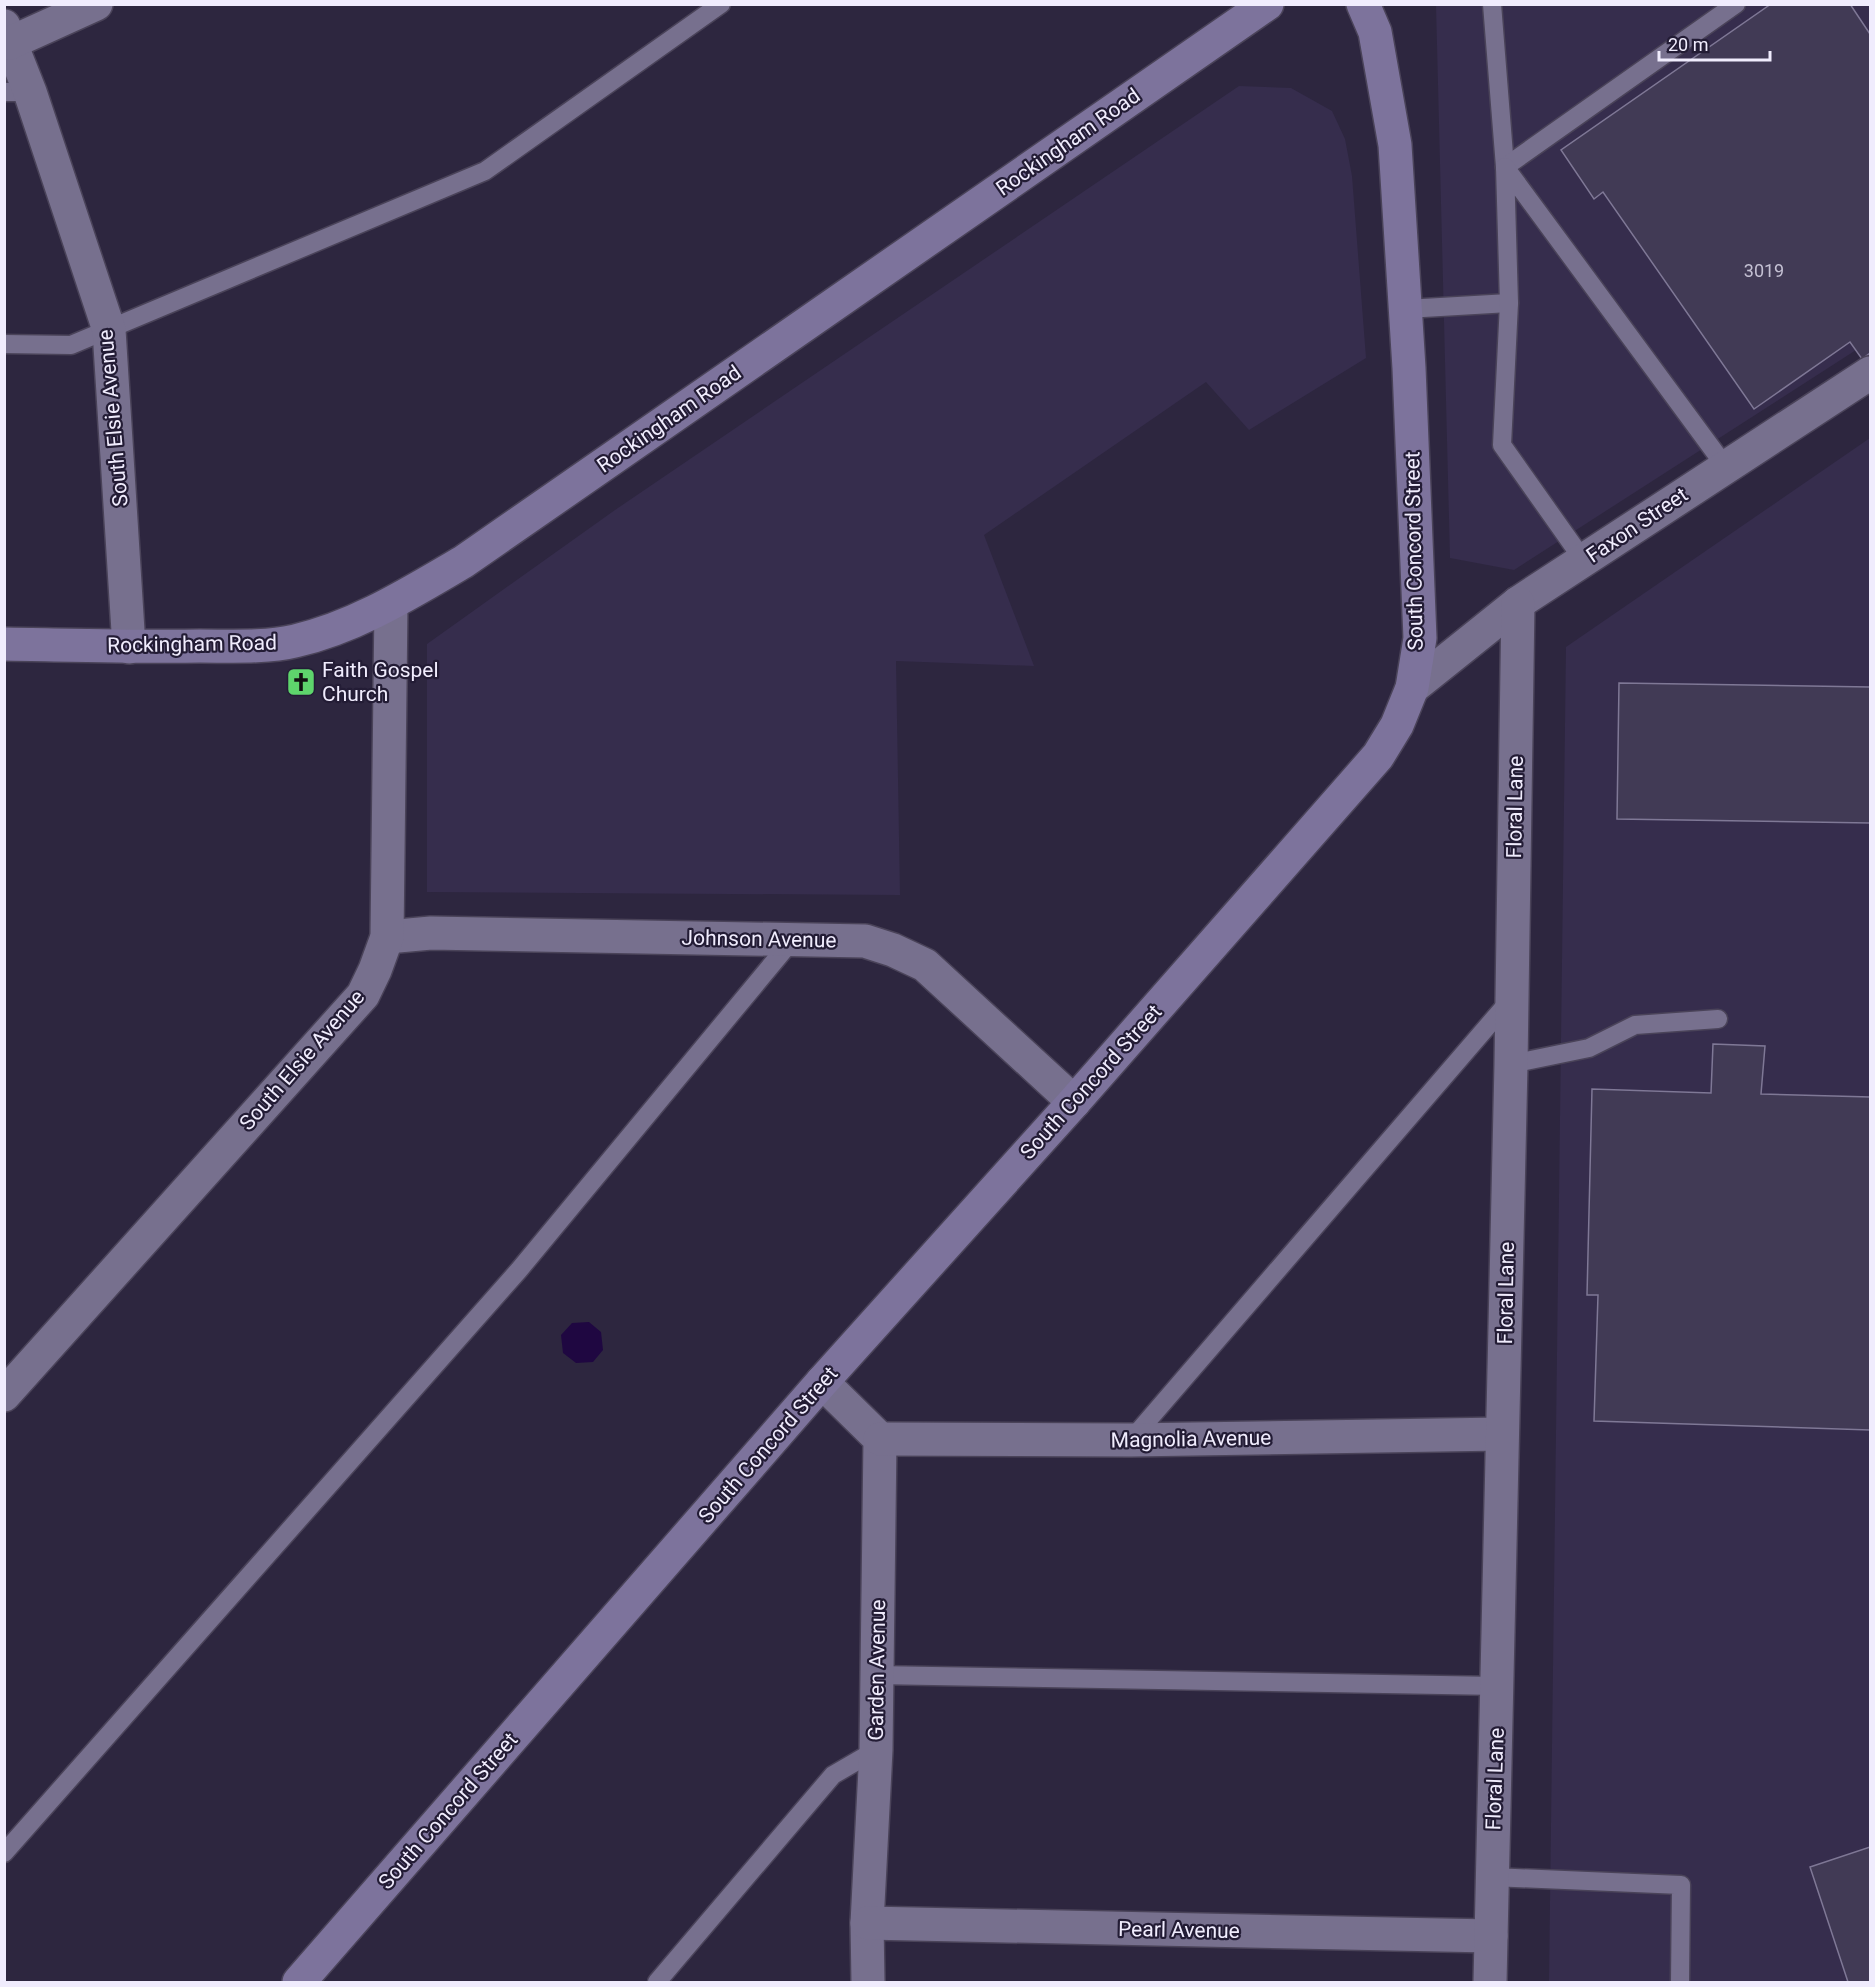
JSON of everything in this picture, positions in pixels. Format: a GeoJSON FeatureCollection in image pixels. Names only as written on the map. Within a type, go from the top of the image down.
{"type":"FeatureCollection","features":[{"type":"Feature","properties":{"kind":"street"},"geometry":{"type":"LineString","coordinates":[[7,35],[96,4]]}},
{"type":"Feature","properties":{"kind":"street","name":"Rockingham Road"},"geometry":{"type":"LineString","coordinates":[[4,644],[243,645],[293,641],[333,630],[391,604],[463,562],[1267,4]]}},
{"type":"Feature","properties":{"kind":"street","name":"South Concord Street"},"geometry":{"type":"LineString","coordinates":[[298,1983],[822,1382],[1074,1102],[1378,756],[1397,725],[1412,688],[1419,628],[1406,309],[1395,145],[1375,32],[1363,4]]}},
{"type":"Feature","properties":{"kind":"street","name":"South Elsie Avenue"},"geometry":{"type":"LineString","coordinates":[[7,35],[17,92],[109,330],[129,646]]}},
{"type":"Feature","properties":{"kind":"street","name":"Faxon Street"},"geometry":{"type":"LineString","coordinates":[[1412,688],[1518,603],[1870,373]]}},
{"type":"Feature","properties":{"kind":"street","name":"Floral Lane"},"geometry":{"type":"LineString","coordinates":[[1490,1983],[1511,1064],[1518,603]]}},
{"type":"Feature","properties":{"kind":"street","name":"South Elsie Avenue"},"geometry":{"type":"LineString","coordinates":[[4,1395],[363,995],[387,937],[391,604]]}},
{"type":"Feature","properties":{"kind":"street","name":"Johnson Avenue"},"geometry":{"type":"LineString","coordinates":[[387,937],[431,933],[865,941],[925,964],[1074,1102]]}},
{"type":"Feature","properties":{"kind":"street"},"geometry":{"type":"LineString","coordinates":[[822,1382],[880,1439]]}},
{"type":"Feature","properties":{"kind":"street","name":"Magnolia Avenue"},"geometry":{"type":"LineString","coordinates":[[880,1439],[1131,1440],[1502,1434]]}},
{"type":"Feature","properties":{"kind":"street","name":"Garden Avenue"},"geometry":{"type":"LineString","coordinates":[[868,1983],[867,1923],[876,1750],[880,1439]]}},
{"type":"Feature","properties":{"kind":"street","name":"Pearl Avenue"},"geometry":{"type":"LineString","coordinates":[[867,1923],[1491,1936]]}},
{"type":"Feature","properties":{"kind":"lane"},"geometry":{"type":"LineString","coordinates":[[4,344],[71,345],[485,171],[721,4]]}},
{"type":"Feature","properties":{"kind":"lane"},"geometry":{"type":"LineString","coordinates":[[1492,4],[1505,167],[1509,303],[1502,445],[1584,561]]}},
{"type":"Feature","properties":{"kind":"lane"},"geometry":{"type":"LineString","coordinates":[[1505,167],[1736,4]]}},
{"type":"Feature","properties":{"kind":"lane"},"geometry":{"type":"LineString","coordinates":[[1505,167],[1725,466]]}},
{"type":"Feature","properties":{"kind":"lane"},"geometry":{"type":"LineString","coordinates":[[1406,309],[1509,303]]}},
{"type":"Feature","properties":{"kind":"lane"},"geometry":{"type":"LineString","coordinates":[[4,1853],[519,1270],[793,939]]}},
{"type":"Feature","properties":{"kind":"lane"},"geometry":{"type":"LineString","coordinates":[[1131,1440],[1512,998]]}},
{"type":"Feature","properties":{"kind":"lane"},"geometry":{"type":"LineString","coordinates":[[1511,1064],[1589,1048],[1635,1025],[1718,1019]]}},
{"type":"Feature","properties":{"kind":"lane"},"geometry":{"type":"LineString","coordinates":[[876,1675],[1498,1686]]}},
{"type":"Feature","properties":{"kind":"lane"},"geometry":{"type":"LineString","coordinates":[[657,1983],[833,1775],[876,1750]]}},
{"type":"Feature","properties":{"kind":"lane"},"geometry":{"type":"LineString","coordinates":[[1492,1877],[1681,1885],[1680,1983]]}},
{"type":"Feature","properties":{"kind":"shaded area"},"geometry":{"type":"Polygon","coordinates":[[[1436,5],[1870,5],[1870,341],[1514,570],[1450,558],[1436,5]]]}},
{"type":"Feature","properties":{"kind":"shaded area"},"geometry":{"type":"Polygon","coordinates":[[[1239,86],[1291,88],[1332,111],[1345,139],[1352,176],[1366,358],[1249,430],[1206,382],[984,535],[1034,666],[896,661],[900,895],[427,892],[427,644],[615,510],[1239,86]]]}},
{"type":"Feature","properties":{"kind":"shaded area"},"geometry":{"type":"Polygon","coordinates":[[[1870,438],[1870,1982],[1549,1982],[1566,647],[1870,438]]]}},
{"type":"Feature","properties":{"kind":"shaded area"},"geometry":{"type":"Polygon","coordinates":[[[589,1322],[601,1332],[603,1350],[593,1362],[576,1363],[563,1353],[561,1335],[572,1323],[589,1322]]]}},
{"type":"Feature","properties":{"kind":"building"},"geometry":{"type":"Polygon","coordinates":[[[1771,4],[1850,4],[1870,34],[1870,353],[1862,359],[1850,342],[1754,409],[1603,192],[1594,199],[1561,150],[1771,4]]]}},
{"type":"Feature","properties":{"kind":"building"},"geometry":{"type":"Polygon","coordinates":[[[1619,683],[1870,687],[1870,823],[1617,819],[1619,683]]]}},
{"type":"Feature","properties":{"kind":"building"},"geometry":{"type":"Polygon","coordinates":[[[1713,1044],[1765,1046],[1761,1094],[1870,1097],[1870,1430],[1594,1421],[1598,1295],[1587,1295],[1592,1089],[1711,1093],[1713,1044]]]}},
{"type":"Feature","properties":{"kind":"building"},"geometry":{"type":"Polygon","coordinates":[[[1870,1847],[1870,1982],[1848,1982],[1810,1867],[1870,1847]]]}},
{"type":"Feature","properties":{"kind":"place","name":"Faith Gospel Church"},"geometry":{"type":"Point","coordinates":[301,682]}}]}
